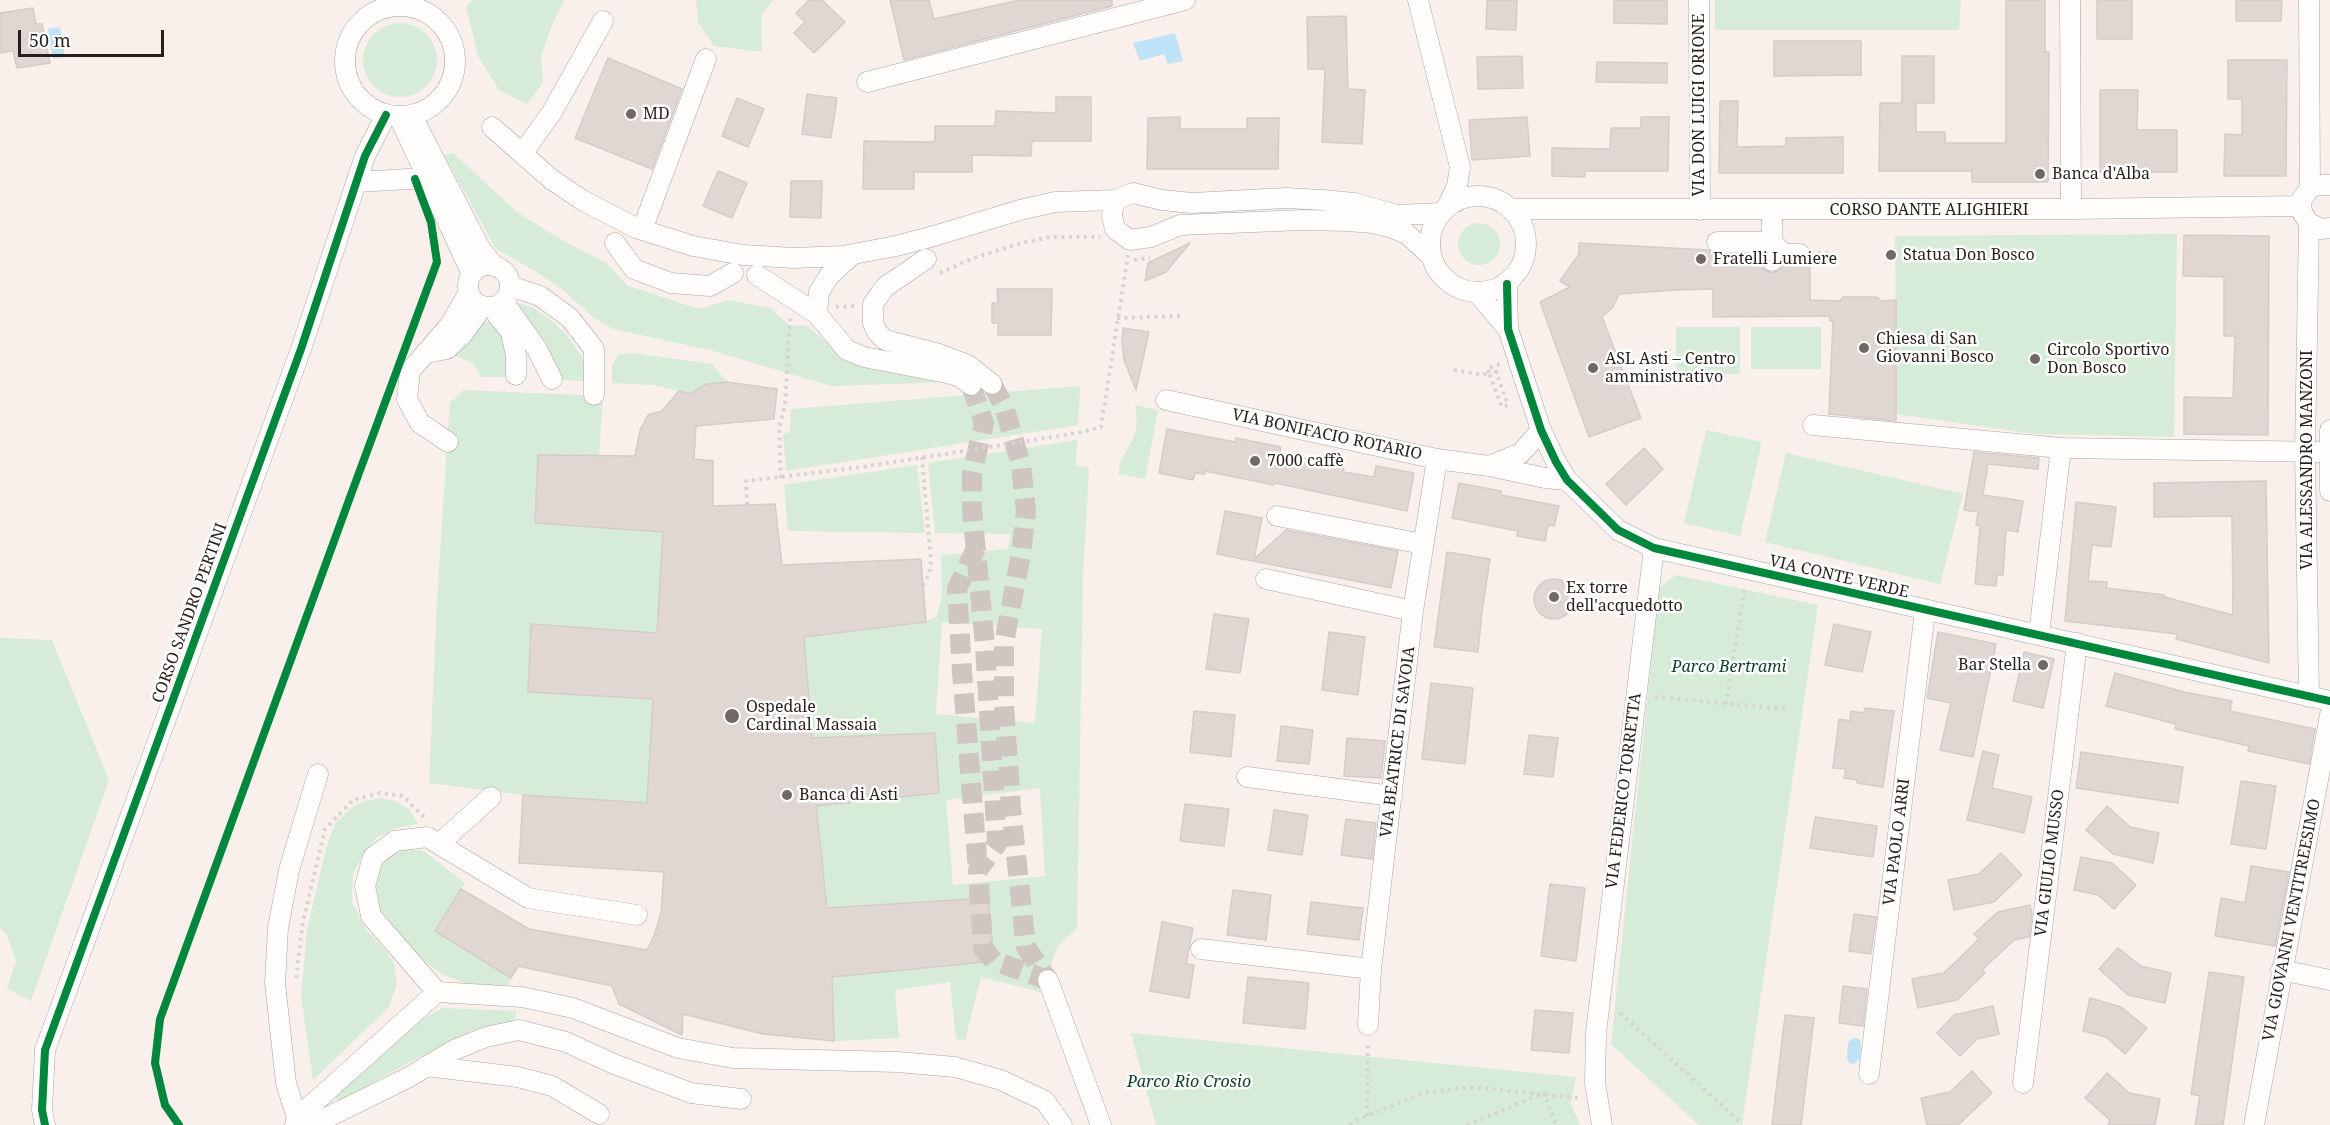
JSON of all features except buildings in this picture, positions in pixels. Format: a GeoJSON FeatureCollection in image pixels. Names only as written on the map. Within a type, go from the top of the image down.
{"type":"FeatureCollection","features":[{"type":"Feature","properties":{"kind":"street"},"geometry":{"type":"LineString","coordinates":[[867,82],[1185,0]]}},
{"type":"Feature","properties":{"kind":"street"},"geometry":{"type":"LineString","coordinates":[[1418,0],[1460,167],[1481,196]]}},
{"type":"Feature","properties":{"kind":"street","name":"VIA DON LUIGI ORIONE"},"geometry":{"type":"LineString","coordinates":[[1699,0],[1700,210]]}},
{"type":"Feature","properties":{"kind":"street"},"geometry":{"type":"LineString","coordinates":[[2070,0],[2071,209]]}},
{"type":"Feature","properties":{"kind":"street","name":"VIA ALESSANDRO MANZONI"},"geometry":{"type":"LineString","coordinates":[[2309,0],[2305,452],[2309,697]]}},
{"type":"Feature","properties":{"kind":"street"},"geometry":{"type":"LineString","coordinates":[[403,3],[435,18],[446,30],[454,45],[456,61],[453,78],[447,91],[432,107],[399,116],[369,108],[355,94],[347,78],[345,61],[347,45],[367,9],[384,9],[403,3]]}},
{"type":"Feature","properties":{"kind":"street"},"geometry":{"type":"LineString","coordinates":[[522,154],[552,112],[603,21]]}},
{"type":"Feature","properties":{"kind":"street"},"geometry":{"type":"LineString","coordinates":[[642,230],[706,59]]}},
{"type":"Feature","properties":{"kind":"street"},"geometry":{"type":"LineString","coordinates":[[399,116],[471,283],[477,303],[540,296],[570,318],[594,349],[594,395]]}},
{"type":"Feature","properties":{"kind":"street"},"geometry":{"type":"LineString","coordinates":[[399,116],[480,248],[494,266],[505,273],[496,300],[462,335],[447,349],[426,353]]}},
{"type":"Feature","properties":{"kind":"street","name":"CORSO SANDRO PERTINI"},"geometry":{"type":"LineString","coordinates":[[45,1125],[42,1110],[45,1050],[301,349],[365,156],[399,116]]}},
{"type":"Feature","properties":{"kind":"street"},"geometry":{"type":"LineString","coordinates":[[492,127],[551,179],[582,200],[642,230],[693,246],[743,255],[794,258],[854,254],[896,246],[980,220],[1055,202],[1114,200],[1133,192],[1162,200],[1192,203],[1286,198],[1323,200],[1354,203],[1397,215],[1444,210],[1457,201],[1481,196],[1497,199],[1512,209],[1524,226],[1526,237],[1527,250],[1523,263],[1507,284],[1493,291],[1477,293],[1462,290],[1448,282],[1437,270],[1431,256],[1430,241],[1433,226],[1444,210],[1457,186],[1460,167]]}},
{"type":"Feature","properties":{"kind":"street"},"geometry":{"type":"LineString","coordinates":[[356,182],[426,178]]}},
{"type":"Feature","properties":{"kind":"street"},"geometry":{"type":"LineString","coordinates":[[2330,185],[2317,185],[2307,206],[2321,229],[2330,228]]}},
{"type":"Feature","properties":{"kind":"street"},"geometry":{"type":"LineString","coordinates":[[1114,200],[1112,216],[1115,229],[1130,240],[1151,237],[1180,225],[1303,220],[1355,222],[1373,223],[1407,234],[1431,256]]}},
{"type":"Feature","properties":{"kind":"street","name":"CORSO DANTE ALIGHIERI"},"geometry":{"type":"LineString","coordinates":[[1512,209],[2071,209],[2307,206]]}},
{"type":"Feature","properties":{"kind":"street"},"geometry":{"type":"LineString","coordinates":[[1526,237],[1557,210]]}},
{"type":"Feature","properties":{"kind":"street"},"geometry":{"type":"LineString","coordinates":[[1772,210],[1772,251]]}},
{"type":"Feature","properties":{"kind":"street"},"geometry":{"type":"LineString","coordinates":[[1717,242],[1784,254],[1800,254]]}},
{"type":"Feature","properties":{"kind":"street"},"geometry":{"type":"LineString","coordinates":[[615,243],[634,269],[671,283],[710,286],[733,273]]}},
{"type":"Feature","properties":{"kind":"street"},"geometry":{"type":"LineString","coordinates":[[1745,254],[1772,251]]}},
{"type":"Feature","properties":{"kind":"street"},"geometry":{"type":"LineString","coordinates":[[817,314],[819,292],[829,276],[854,254]]}},
{"type":"Feature","properties":{"kind":"street"},"geometry":{"type":"LineString","coordinates":[[448,442],[420,423],[407,399],[410,371],[450,325],[471,283],[482,267],[494,266]]}},
{"type":"Feature","properties":{"kind":"street"},"geometry":{"type":"LineString","coordinates":[[930,268],[883,290],[873,304],[877,332],[885,340],[939,354],[968,365],[992,384]]}},
{"type":"Feature","properties":{"kind":"street"},"geometry":{"type":"LineString","coordinates":[[757,276],[817,314],[847,350],[864,357],[947,373],[960,377],[971,385]]}},
{"type":"Feature","properties":{"kind":"street","name":"VIA CONTE VERDE"},"geometry":{"type":"LineString","coordinates":[[1507,284],[1508,329],[1541,430],[1567,480],[1618,530],[1654,548],[2330,701]]}},
{"type":"Feature","properties":{"kind":"street","name":"VIA CONTE VERDE"},"geometry":{"type":"LineString","coordinates":[[1477,293],[1508,329]]}},
{"type":"Feature","properties":{"kind":"street"},"geometry":{"type":"LineString","coordinates":[[496,300],[511,332],[516,356],[516,375]]}},
{"type":"Feature","properties":{"kind":"street"},"geometry":{"type":"LineString","coordinates":[[496,300],[537,349],[552,379]]}},
{"type":"Feature","properties":{"kind":"street","name":"VIA BONIFACIO ROTARIO"},"geometry":{"type":"LineString","coordinates":[[1166,400],[1437,459],[1567,480]]}},
{"type":"Feature","properties":{"kind":"street"},"geometry":{"type":"LineString","coordinates":[[1813,425],[2061,448],[2330,452]]}},
{"type":"Feature","properties":{"kind":"street","name":"VIA BONIFACIO ROTARIO"},"geometry":{"type":"LineString","coordinates":[[1489,466],[1521,453],[1541,430]]}},
{"type":"Feature","properties":{"kind":"street","name":"VIA ALESSANDRO MANZONI"},"geometry":{"type":"LineString","coordinates":[[2330,430],[2330,491]]}},
{"type":"Feature","properties":{"kind":"street"},"geometry":{"type":"LineString","coordinates":[[2039,634],[2061,448]]}},
{"type":"Feature","properties":{"kind":"street","name":"VIA BEATRICE DI SAVOIA"},"geometry":{"type":"LineString","coordinates":[[1368,1025],[1371,969],[1413,611],[1437,459]]}},
{"type":"Feature","properties":{"kind":"street"},"geometry":{"type":"LineString","coordinates":[[1277,516],[1423,544]]}},
{"type":"Feature","properties":{"kind":"street","name":"VIA FEDERICO TORRETTA"},"geometry":{"type":"LineString","coordinates":[[1602,1125],[1595,1083],[1596,1033],[1654,548]]}},
{"type":"Feature","properties":{"kind":"street"},"geometry":{"type":"LineString","coordinates":[[1266,579],[1413,611]]}},
{"type":"Feature","properties":{"kind":"street","name":"VIA PAOLO ARRI"},"geometry":{"type":"LineString","coordinates":[[1869,1074],[1925,611]]}},
{"type":"Feature","properties":{"kind":"street","name":"VIA GIULIO MUSSO"},"geometry":{"type":"LineString","coordinates":[[2023,1083],[2076,643]]}},
{"type":"Feature","properties":{"kind":"street","name":"VIA GIOVANNI VENTITREESIMO"},"geometry":{"type":"LineString","coordinates":[[2254,1125],[2330,715]]}},
{"type":"Feature","properties":{"kind":"street"},"geometry":{"type":"LineString","coordinates":[[302,1123],[286,1083],[275,983],[278,928],[289,870],[318,774]]}},
{"type":"Feature","properties":{"kind":"street"},"geometry":{"type":"LineString","coordinates":[[1247,777],[1392,796]]}},
{"type":"Feature","properties":{"kind":"street"},"geometry":{"type":"LineString","coordinates":[[439,844],[491,797]]}},
{"type":"Feature","properties":{"kind":"street"},"geometry":{"type":"LineString","coordinates":[[637,915],[528,898],[427,837],[395,841],[373,857],[365,886],[371,916],[437,992],[522,997],[573,1008],[678,1048],[733,1058],[898,1062],[955,1067],[1001,1080],[1045,1101],[1062,1125]]}},
{"type":"Feature","properties":{"kind":"street"},"geometry":{"type":"LineString","coordinates":[[1201,949],[1371,969]]}},
{"type":"Feature","properties":{"kind":"street"},"geometry":{"type":"LineString","coordinates":[[2282,970],[2330,980]]}},
{"type":"Feature","properties":{"kind":"street"},"geometry":{"type":"LineString","coordinates":[[1048,980],[1101,1125]]}},
{"type":"Feature","properties":{"kind":"street"},"geometry":{"type":"LineString","coordinates":[[302,1123],[437,992]]}},
{"type":"Feature","properties":{"kind":"street"},"geometry":{"type":"LineString","coordinates":[[302,1123],[426,1066],[454,1050],[486,1037],[519,1030],[566,1042],[614,1064],[691,1093],[741,1099]]}},
{"type":"Feature","properties":{"kind":"street"},"geometry":{"type":"LineString","coordinates":[[426,1066],[518,1077],[552,1086],[599,1114]]}},
{"type":"Feature","properties":{"kind":"path"},"geometry":{"type":"LineString","coordinates":[[930,268],[1051,237],[1098,236],[1101,239]]}},
{"type":"Feature","properties":{"kind":"path"},"geometry":{"type":"LineString","coordinates":[[747,505],[746,482],[1078,433],[1101,427],[1130,240]]}},
{"type":"Feature","properties":{"kind":"path"},"geometry":{"type":"LineString","coordinates":[[1118,256],[1127,261]]}},
{"type":"Feature","properties":{"kind":"path"},"geometry":{"type":"LineString","coordinates":[[817,314],[831,307],[861,306],[871,293],[883,290]]}},
{"type":"Feature","properties":{"kind":"path"},"geometry":{"type":"LineString","coordinates":[[1117,318],[1182,316]]}},
{"type":"Feature","properties":{"kind":"path"},"geometry":{"type":"LineString","coordinates":[[781,478],[780,429],[785,406],[789,325]]}},
{"type":"Feature","properties":{"kind":"path"},"geometry":{"type":"LineString","coordinates":[[1498,365],[1487,369],[1502,407],[1508,405],[1496,372],[1508,368],[1501,352]]}},
{"type":"Feature","properties":{"kind":"path"},"geometry":{"type":"LineString","coordinates":[[1454,370],[1483,375],[1489,373]]}},
{"type":"Feature","properties":{"kind":"path"},"geometry":{"type":"LineString","coordinates":[[922,457],[931,561],[929,574],[923,585]]}},
{"type":"Feature","properties":{"kind":"path"},"geometry":{"type":"LineString","coordinates":[[1726,704],[1748,569]]}},
{"type":"Feature","properties":{"kind":"path"},"geometry":{"type":"LineString","coordinates":[[1654,697],[1786,709]]}},
{"type":"Feature","properties":{"kind":"path"},"geometry":{"type":"LineString","coordinates":[[295,989],[303,921],[325,828],[353,800],[380,793],[404,796],[424,817],[439,844]]}},
{"type":"Feature","properties":{"kind":"path"},"geometry":{"type":"LineString","coordinates":[[1620,1013],[1621,1002]]}},
{"type":"Feature","properties":{"kind":"path"},"geometry":{"type":"LineString","coordinates":[[1599,1010],[1620,1013],[1740,1122]]}},
{"type":"Feature","properties":{"kind":"path"},"geometry":{"type":"LineString","coordinates":[[1367,1116],[1368,1025]]}},
{"type":"Feature","properties":{"kind":"path"},"geometry":{"type":"LineString","coordinates":[[1350,1125],[1424,1093],[1472,1087],[1598,1100]]}},
{"type":"Feature","properties":{"kind":"path"},"geometry":{"type":"LineString","coordinates":[[1467,1125],[1544,1093]]}},
{"type":"Feature","properties":{"kind":"path"},"geometry":{"type":"LineString","coordinates":[[1544,1093],[1556,1125]]}},
{"type":"Feature","properties":{"kind":"green space"},"geometry":{"type":"Polygon","coordinates":[[[472,0],[564,0],[541,56],[543,83],[527,104],[499,90],[478,56],[466,7],[472,0]]]}},
{"type":"Feature","properties":{"kind":"green space"},"geometry":{"type":"Polygon","coordinates":[[[696,0],[773,0],[761,15],[762,52],[714,46],[698,22],[696,0]]]}},
{"type":"Feature","properties":{"kind":"green space"},"geometry":{"type":"Polygon","coordinates":[[[1715,0],[1961,0],[1959,30],[1715,30],[1715,0]]]}},
{"type":"Feature","properties":{"kind":"green space"},"geometry":{"type":"Polygon","coordinates":[[[400,23],[414,26],[426,34],[434,46],[437,60],[434,74],[426,86],[414,94],[400,97],[386,94],[374,86],[366,74],[363,60],[366,46],[374,34],[386,26],[400,23]]]}},
{"type":"Feature","properties":{"kind":"green space"},"geometry":{"type":"Polygon","coordinates":[[[453,153],[516,211],[553,235],[606,263],[628,286],[699,309],[728,300],[770,308],[789,325],[807,326],[832,347],[953,382],[831,386],[710,350],[613,329],[594,318],[563,290],[537,272],[496,249],[444,155],[453,153]]]}},
{"type":"Feature","properties":{"kind":"green space"},"geometry":{"type":"Polygon","coordinates":[[[1479,223],[1494,229],[1500,244],[1494,259],[1479,265],[1464,259],[1458,244],[1464,229],[1479,223]]]}},
{"type":"Feature","properties":{"kind":"green space","name":"Circolo Sportivo Don Bosco"},"geometry":{"type":"Polygon","coordinates":[[[2177,234],[2174,437],[2035,434],[1896,414],[1895,236],[2177,234]]]}},
{"type":"Feature","properties":{"kind":"green space"},"geometry":{"type":"Polygon","coordinates":[[[518,303],[533,308],[550,319],[566,334],[582,357],[587,372],[585,381],[560,380],[522,317],[518,303]]]}},
{"type":"Feature","properties":{"kind":"green space"},"geometry":{"type":"Polygon","coordinates":[[[481,322],[492,322],[501,329],[511,377],[481,377],[474,364],[460,357],[449,356],[465,346],[481,322]]]}},
{"type":"Feature","properties":{"kind":"green space"},"geometry":{"type":"Polygon","coordinates":[[[1676,327],[1740,327],[1740,374],[1676,374],[1676,327]]]}},
{"type":"Feature","properties":{"kind":"green space"},"geometry":{"type":"Polygon","coordinates":[[[1751,327],[1821,327],[1821,369],[1751,369],[1751,327]]]}},
{"type":"Feature","properties":{"kind":"green space"},"geometry":{"type":"Polygon","coordinates":[[[633,353],[712,364],[727,382],[707,384],[690,394],[654,385],[612,383],[612,365],[619,354],[633,353]]]}},
{"type":"Feature","properties":{"kind":"green space"},"geometry":{"type":"Polygon","coordinates":[[[1080,386],[1078,425],[786,471],[783,434],[790,432],[791,409],[1080,386]]]}},
{"type":"Feature","properties":{"kind":"green space"},"geometry":{"type":"Polygon","coordinates":[[[463,390],[603,396],[599,456],[538,456],[535,522],[663,532],[657,633],[532,624],[528,692],[653,699],[647,803],[523,795],[429,783],[437,600],[450,402],[463,390]]]}},
{"type":"Feature","properties":{"kind":"green space"},"geometry":{"type":"Polygon","coordinates":[[[1135,405],[1158,410],[1145,479],[1118,474],[1120,462],[1133,439],[1137,424],[1135,405]]]}},
{"type":"Feature","properties":{"kind":"green space"},"geometry":{"type":"Polygon","coordinates":[[[1706,430],[1762,442],[1740,536],[1684,523],[1706,430]]]}},
{"type":"Feature","properties":{"kind":"green space"},"geometry":{"type":"Polygon","coordinates":[[[1077,440],[1076,465],[1089,468],[1083,576],[1077,928],[1058,946],[1040,992],[981,977],[965,1040],[956,1039],[950,982],[895,990],[899,1038],[834,1041],[832,977],[994,961],[988,898],[827,908],[816,806],[938,793],[935,733],[812,738],[804,637],[926,622],[937,616],[942,594],[941,555],[1008,549],[1011,534],[935,533],[928,463],[1077,440]],[[942,622],[936,714],[1035,723],[1042,629],[942,622]],[[1040,788],[946,800],[953,885],[1045,876],[1040,788]]]}},
{"type":"Feature","properties":{"kind":"green space"},"geometry":{"type":"Polygon","coordinates":[[[1786,453],[1963,494],[1940,584],[1765,542],[1786,453]]]}},
{"type":"Feature","properties":{"kind":"green space"},"geometry":{"type":"Polygon","coordinates":[[[917,465],[925,533],[788,531],[784,485],[917,465]]]}},
{"type":"Feature","properties":{"kind":"green space","name":"Parco Bertrami"},"geometry":{"type":"Polygon","coordinates":[[[1676,575],[1818,605],[1742,1125],[1699,1125],[1611,1044],[1659,588],[1676,575]]]}},
{"type":"Feature","properties":{"kind":"green space"},"geometry":{"type":"Polygon","coordinates":[[[0,638],[52,640],[109,780],[31,1001],[7,989],[16,961],[7,935],[0,928],[0,638]]]}},
{"type":"Feature","properties":{"kind":"green space"},"geometry":{"type":"Polygon","coordinates":[[[381,798],[395,801],[410,810],[418,824],[397,828],[377,837],[353,874],[352,902],[366,930],[384,948],[394,963],[397,984],[389,1007],[313,1080],[301,996],[307,929],[326,849],[335,824],[351,808],[365,801],[381,798]]]}},
{"type":"Feature","properties":{"kind":"green space"},"geometry":{"type":"Polygon","coordinates":[[[406,848],[425,852],[465,883],[436,931],[511,978],[506,988],[474,986],[443,975],[427,963],[405,940],[379,908],[373,889],[378,868],[391,856],[406,848]]]}},
{"type":"Feature","properties":{"kind":"green space"},"geometry":{"type":"Polygon","coordinates":[[[443,1008],[516,1011],[514,1024],[478,1028],[417,1058],[340,1101],[333,1097],[410,1025],[443,1008]]]}},
{"type":"Feature","properties":{"kind":"green space","name":"Parco Rio Crosio"},"geometry":{"type":"Polygon","coordinates":[[[1131,1033],[1576,1077],[1571,1104],[1580,1125],[1156,1125],[1131,1033]]]}},
{"type":"Feature","properties":{"kind":"water"},"geometry":{"type":"Polygon","coordinates":[[[60,27],[65,57],[53,59],[48,29],[60,27]]]}},
{"type":"Feature","properties":{"kind":"water"},"geometry":{"type":"Polygon","coordinates":[[[1175,33],[1183,61],[1168,64],[1164,54],[1140,61],[1133,43],[1175,33]]]}},
{"type":"Feature","properties":{"kind":"water"},"geometry":{"type":"Polygon","coordinates":[[[1854,1038],[1859,1039],[1861,1044],[1860,1059],[1854,1064],[1849,1063],[1847,1058],[1848,1042],[1854,1038]]]}},
{"type":"Feature","properties":{"kind":"tunnel"},"geometry":{"type":"LineString","coordinates":[[992,384],[1004,406],[1021,465],[1026,511],[1021,554],[1004,643],[1004,704],[1011,808],[1026,947],[1048,980]]}},
{"type":"Feature","properties":{"kind":"tunnel"},"geometry":{"type":"LineString","coordinates":[[971,385],[984,423],[972,473],[972,510],[985,645],[997,844],[978,870],[983,948],[994,961],[1048,980]]}},
{"type":"Feature","properties":{"kind":"tunnel"},"geometry":{"type":"LineString","coordinates":[[976,548],[957,589],[978,870]]}},
{"type":"Feature","properties":{"kind":"cycle path"},"geometry":{"type":"LineString","coordinates":[[45,1125],[42,1110],[45,1050],[301,349],[365,156],[386,115]]}},
{"type":"Feature","properties":{"kind":"cycle path"},"geometry":{"type":"LineString","coordinates":[[179,1125],[165,1105],[155,1063],[160,1019],[437,262],[431,222],[415,179]]}},
{"type":"Feature","properties":{"kind":"cycle path"},"geometry":{"type":"LineString","coordinates":[[1507,284],[1508,329],[1541,430],[1567,480],[1618,530],[1654,548],[2330,701]]}},
{"type":"Feature","properties":{"kind":"place","name":"MD"},"geometry":{"type":"Point","coordinates":[631,114]}},
{"type":"Feature","properties":{"kind":"place","name":"Banca d'Alba"},"geometry":{"type":"Point","coordinates":[2040,174]}},
{"type":"Feature","properties":{"kind":"place","name":"Statua Don Bosco"},"geometry":{"type":"Point","coordinates":[1891,255]}},
{"type":"Feature","properties":{"kind":"place","name":"Fratelli Lumiere"},"geometry":{"type":"Point","coordinates":[1701,259]}},
{"type":"Feature","properties":{"kind":"place","name":"Chiesa di San Giovanni Bosco"},"geometry":{"type":"Point","coordinates":[1864,348]}},
{"type":"Feature","properties":{"kind":"place","name":"Circolo Sportivo Don Bosco"},"geometry":{"type":"Point","coordinates":[2035,359]}},
{"type":"Feature","properties":{"kind":"place","name":"ASL Asti – Centro amministrativo"},"geometry":{"type":"Point","coordinates":[1593,368]}},
{"type":"Feature","properties":{"kind":"place","name":"7000 caffè"},"geometry":{"type":"Point","coordinates":[1255,461]}},
{"type":"Feature","properties":{"kind":"place","name":"Ex torre dell'acquedotto"},"geometry":{"type":"Point","coordinates":[1554,597]}},
{"type":"Feature","properties":{"kind":"place","name":"Bar Stella"},"geometry":{"type":"Point","coordinates":[2043,665]}},
{"type":"Feature","properties":{"kind":"place","name":"Ospedale Cardinal Massaia"},"geometry":{"type":"Point","coordinates":[732,716]}},
{"type":"Feature","properties":{"kind":"place","name":"Banca di Asti"},"geometry":{"type":"Point","coordinates":[787,795]}}]}
